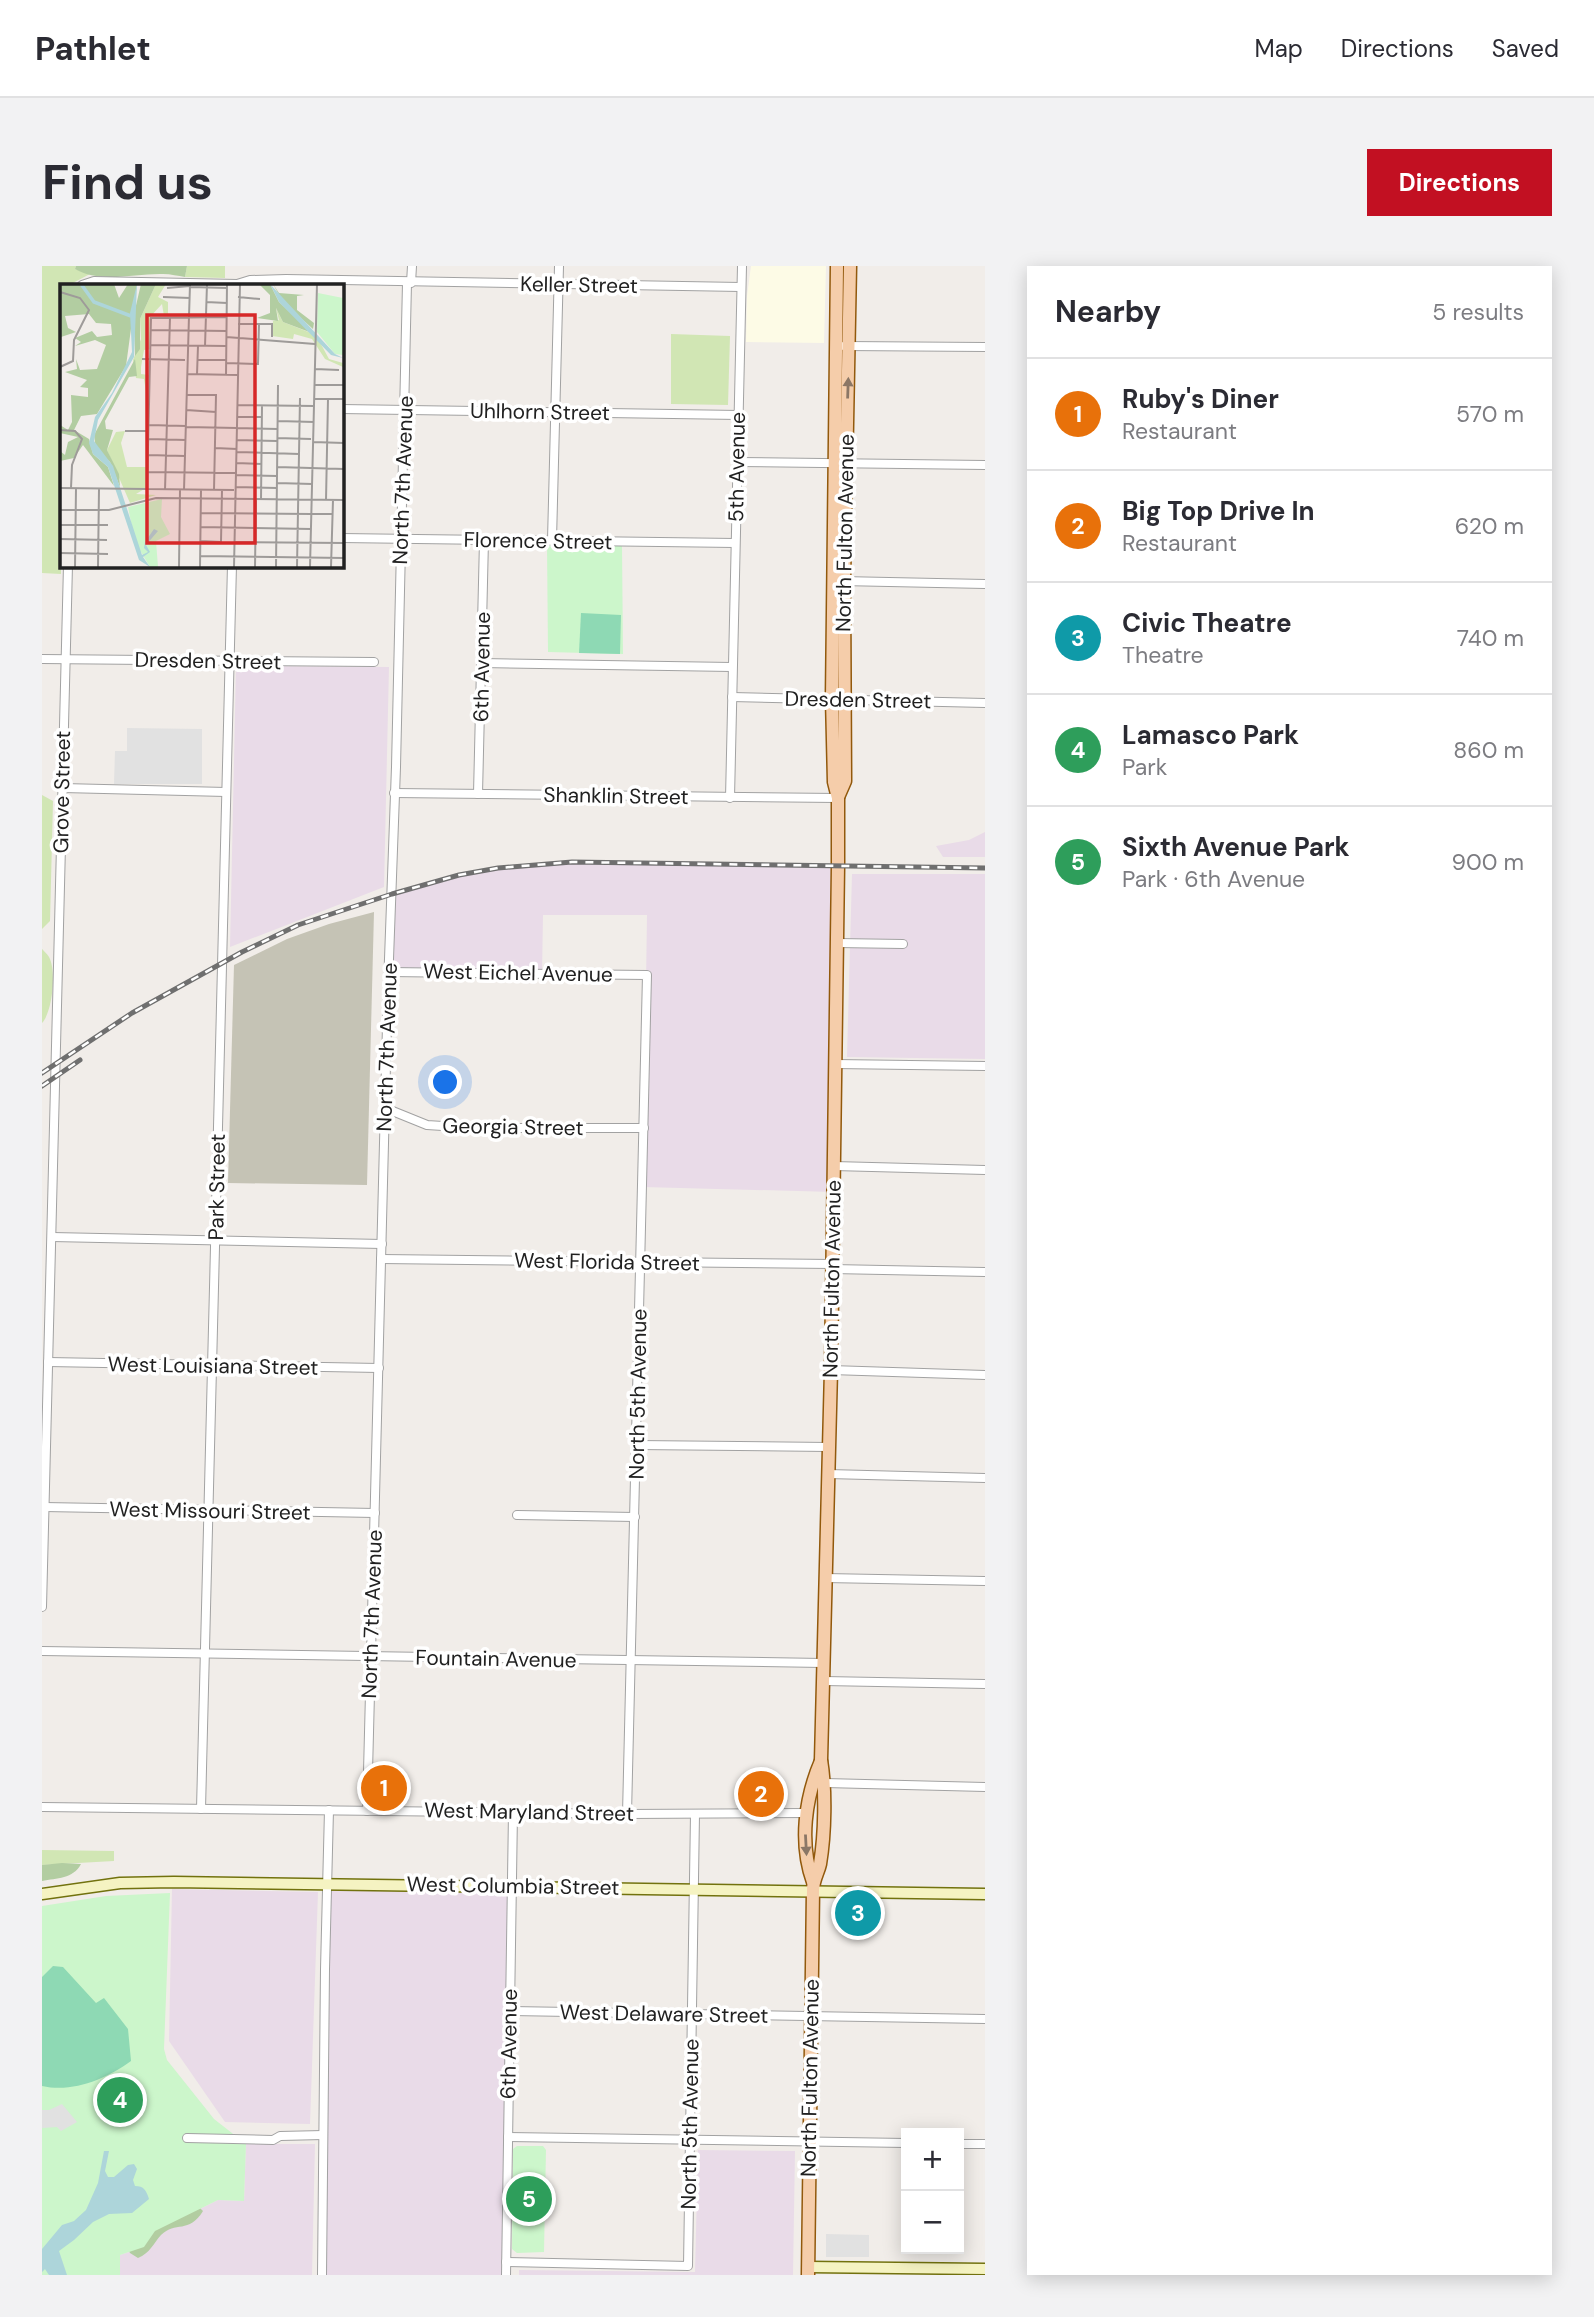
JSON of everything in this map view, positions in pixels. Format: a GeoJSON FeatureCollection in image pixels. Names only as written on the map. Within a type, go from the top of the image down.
{"type":"FeatureCollection","features":[{"type":"Feature","properties":{"kind":"main road","name":"North Fulton Avenue"},"geometry":{"type":"LineString","coordinates":[[837,266],[843,346]]}},
{"type":"Feature","properties":{"kind":"main road","name":"North Fulton Avenue"},"geometry":{"type":"LineString","coordinates":[[813,1886],[820,1866],[825,1783],[821,1760],[831,1370],[837,943],[838,798],[834,782],[843,346],[850,266]]}},
{"type":"Feature","properties":{"kind":"main road","name":"North Fulton Avenue"},"geometry":{"type":"LineString","coordinates":[[808,2271],[813,1886],[808,1866],[807,1813],[812,1781],[821,1760]]}},
{"type":"Feature","properties":{"kind":"main road","name":"West Columbia Street"},"geometry":{"type":"LineString","coordinates":[[42,1894],[120,1883],[694,1889],[813,1886],[985,1894]]}},
{"type":"Feature","properties":{"kind":"main road"},"geometry":{"type":"LineString","coordinates":[[808,2271],[985,2269]]}},
{"type":"Feature","properties":{"kind":"street","name":"North 7th Avenue"},"geometry":{"type":"LineString","coordinates":[[367,1811],[384,1108],[409,283],[412,266]]}},
{"type":"Feature","properties":{"kind":"street"},"geometry":{"type":"LineString","coordinates":[[552,540],[559,266]]}},
{"type":"Feature","properties":{"kind":"street","name":"5th Avenue"},"geometry":{"type":"LineString","coordinates":[[732,667],[742,266]]}},
{"type":"Feature","properties":{"kind":"street","name":"Keller Street"},"geometry":{"type":"LineString","coordinates":[[240,284],[250,280],[286,279],[741,287]]}},
{"type":"Feature","properties":{"kind":"street","name":"Keller Street"},"geometry":{"type":"LineString","coordinates":[[85,284],[94,281],[201,284]]}},
{"type":"Feature","properties":{"kind":"street"},"geometry":{"type":"LineString","coordinates":[[843,346],[985,347]]}},
{"type":"Feature","properties":{"kind":"street","name":"Uhlhorn Street"},"geometry":{"type":"LineString","coordinates":[[343,409],[739,415]]}},
{"type":"Feature","properties":{"kind":"street"},"geometry":{"type":"LineString","coordinates":[[738,462],[985,465]]}},
{"type":"Feature","properties":{"kind":"street","name":"Florence Street"},"geometry":{"type":"LineString","coordinates":[[343,538],[735,543]]}},
{"type":"Feature","properties":{"kind":"street","name":"6th Avenue"},"geometry":{"type":"LineString","coordinates":[[478,794],[484,540]]}},
{"type":"Feature","properties":{"kind":"street","name":"Grove Street"},"geometry":{"type":"LineString","coordinates":[[42,1607],[48,1362],[46,1293],[52,1237],[68,567]]}},
{"type":"Feature","properties":{"kind":"street","name":"Park Street"},"geometry":{"type":"LineString","coordinates":[[201,1809],[232,567]]}},
{"type":"Feature","properties":{"kind":"street"},"geometry":{"type":"LineString","coordinates":[[839,581],[985,584]]}},
{"type":"Feature","properties":{"kind":"street","name":"Dresden Street"},"geometry":{"type":"LineString","coordinates":[[42,659],[374,662]]}},
{"type":"Feature","properties":{"kind":"street"},"geometry":{"type":"LineString","coordinates":[[482,663],[732,667],[730,798]]}},
{"type":"Feature","properties":{"kind":"street","name":"Dresden Street"},"geometry":{"type":"LineString","coordinates":[[732,697],[985,703]]}},
{"type":"Feature","properties":{"kind":"street"},"geometry":{"type":"LineString","coordinates":[[63,788],[226,792]]}},
{"type":"Feature","properties":{"kind":"street","name":"Shanklin Street"},"geometry":{"type":"LineString","coordinates":[[394,793],[838,798]]}},
{"type":"Feature","properties":{"kind":"street"},"geometry":{"type":"LineString","coordinates":[[837,943],[903,944]]}},
{"type":"Feature","properties":{"kind":"street","name":"West Eichel Avenue"},"geometry":{"type":"LineString","coordinates":[[388,972],[647,975]]}},
{"type":"Feature","properties":{"kind":"street","name":"North 5th Avenue"},"geometry":{"type":"LineString","coordinates":[[627,1814],[647,975]]}},
{"type":"Feature","properties":{"kind":"street"},"geometry":{"type":"LineString","coordinates":[[835,1064],[985,1066]]}},
{"type":"Feature","properties":{"kind":"street","name":"Georgia Street"},"geometry":{"type":"LineString","coordinates":[[384,1108],[427,1125],[474,1128],[644,1128]]}},
{"type":"Feature","properties":{"kind":"street"},"geometry":{"type":"LineString","coordinates":[[834,1166],[985,1170]]}},
{"type":"Feature","properties":{"kind":"street"},"geometry":{"type":"LineString","coordinates":[[52,1237],[382,1244]]}},
{"type":"Feature","properties":{"kind":"street","name":"West Florida Street"},"geometry":{"type":"LineString","coordinates":[[381,1259],[641,1262],[985,1272]]}},
{"type":"Feature","properties":{"kind":"street","name":"West Louisiana Street"},"geometry":{"type":"LineString","coordinates":[[48,1362],[379,1368]]}},
{"type":"Feature","properties":{"kind":"street"},"geometry":{"type":"LineString","coordinates":[[831,1370],[985,1375]]}},
{"type":"Feature","properties":{"kind":"street"},"geometry":{"type":"LineString","coordinates":[[637,1445],[829,1447]]}},
{"type":"Feature","properties":{"kind":"street"},"geometry":{"type":"LineString","coordinates":[[828,1474],[985,1478]]}},
{"type":"Feature","properties":{"kind":"street","name":"West Missouri Street"},"geometry":{"type":"LineString","coordinates":[[44,1507],[375,1513]]}},
{"type":"Feature","properties":{"kind":"street"},"geometry":{"type":"LineString","coordinates":[[517,1515],[635,1517]]}},
{"type":"Feature","properties":{"kind":"street"},"geometry":{"type":"LineString","coordinates":[[825,1578],[985,1581]]}},
{"type":"Feature","properties":{"kind":"street","name":"Fountain Avenue"},"geometry":{"type":"LineString","coordinates":[[42,1651],[823,1663]]}},
{"type":"Feature","properties":{"kind":"street"},"geometry":{"type":"LineString","coordinates":[[824,1681],[985,1685]]}},
{"type":"Feature","properties":{"kind":"street"},"geometry":{"type":"LineString","coordinates":[[825,1783],[985,1787]]}},
{"type":"Feature","properties":{"kind":"street","name":"West Maryland Street"},"geometry":{"type":"LineString","coordinates":[[42,1807],[627,1814],[807,1813]]}},
{"type":"Feature","properties":{"kind":"street"},"geometry":{"type":"LineString","coordinates":[[322,2275],[330,1810]]}},
{"type":"Feature","properties":{"kind":"street","name":"6th Avenue"},"geometry":{"type":"LineString","coordinates":[[506,2275],[513,1812]]}},
{"type":"Feature","properties":{"kind":"street","name":"North 5th Avenue"},"geometry":{"type":"LineString","coordinates":[[506,2262],[688,2266],[695,1814]]}},
{"type":"Feature","properties":{"kind":"street","name":"West Delaware Street"},"geometry":{"type":"LineString","coordinates":[[511,2011],[985,2018]]}},
{"type":"Feature","properties":{"kind":"street"},"geometry":{"type":"LineString","coordinates":[[187,2138],[273,2140],[280,2136],[323,2135]]}},
{"type":"Feature","properties":{"kind":"street"},"geometry":{"type":"LineString","coordinates":[[508,2137],[901,2143]]}},
{"type":"Feature","properties":{"kind":"street"},"geometry":{"type":"LineString","coordinates":[[964,2144],[985,2144]]}},
{"type":"Feature","properties":{"kind":"shaded area"},"geometry":{"type":"Polygon","coordinates":[[[751,266],[826,266],[824,343],[746,342],[751,266]]]}},
{"type":"Feature","properties":{"kind":"shaded area"},"geometry":{"type":"Polygon","coordinates":[[[236,666],[389,667],[384,887],[230,947],[236,666]]]}},
{"type":"Feature","properties":{"kind":"shaded area"},"geometry":{"type":"Polygon","coordinates":[[[127,728],[202,729],[202,784],[114,784],[115,751],[127,751],[127,728]]]}},
{"type":"Feature","properties":{"kind":"shaded area"},"geometry":{"type":"Polygon","coordinates":[[[985,832],[985,857],[943,857],[936,846],[969,840],[985,832]]]}},
{"type":"Feature","properties":{"kind":"shaded area"},"geometry":{"type":"Polygon","coordinates":[[[594,862],[838,866],[834,1192],[643,1187],[647,915],[543,915],[542,974],[389,972],[392,894],[488,870],[594,862]]]}},
{"type":"Feature","properties":{"kind":"shaded area"},"geometry":{"type":"Polygon","coordinates":[[[852,874],[985,874],[985,1059],[847,1057],[852,874]]]}},
{"type":"Feature","properties":{"kind":"shaded area"},"geometry":{"type":"Polygon","coordinates":[[[374,912],[367,1185],[228,1183],[234,965],[287,939],[374,912]]]}},
{"type":"Feature","properties":{"kind":"shaded area"},"geometry":{"type":"Polygon","coordinates":[[[328,1884],[512,1887],[505,2275],[323,2275],[328,1884]]]}},
{"type":"Feature","properties":{"kind":"shaded area"},"geometry":{"type":"Polygon","coordinates":[[[172,1889],[318,1892],[310,2124],[225,2122],[169,2041],[172,1889]]]}},
{"type":"Feature","properties":{"kind":"shaded area"},"geometry":{"type":"Polygon","coordinates":[[[62,2104],[77,2122],[61,2131],[57,2127],[42,2128],[42,2110],[62,2104]]]}},
{"type":"Feature","properties":{"kind":"shaded area"},"geometry":{"type":"Polygon","coordinates":[[[246,2144],[315,2144],[312,2275],[120,2275],[120,2255],[144,2247],[155,2231],[218,2200],[244,2201],[246,2144]]]}},
{"type":"Feature","properties":{"kind":"shaded area"},"geometry":{"type":"Polygon","coordinates":[[[698,2150],[795,2151],[793,2275],[519,2275],[519,2270],[695,2272],[698,2150]]]}},
{"type":"Feature","properties":{"kind":"shaded area"},"geometry":{"type":"Polygon","coordinates":[[[826,2234],[869,2235],[869,2257],[826,2257],[826,2234]]]}},
{"type":"Feature","properties":{"kind":"green space"},"geometry":{"type":"Polygon","coordinates":[[[42,266],[76,266],[75,269],[90,274],[71,284],[60,284],[61,574],[42,573],[42,266]]]}},
{"type":"Feature","properties":{"kind":"green space"},"geometry":{"type":"Polygon","coordinates":[[[76,266],[187,266],[185,277],[152,274],[107,277],[85,273],[75,269],[76,266]]]}},
{"type":"Feature","properties":{"kind":"green space"},"geometry":{"type":"Polygon","coordinates":[[[187,266],[225,266],[225,278],[185,277],[187,266]]]}},
{"type":"Feature","properties":{"kind":"green space"},"geometry":{"type":"Polygon","coordinates":[[[671,334],[730,336],[728,405],[671,404],[671,334]]]}},
{"type":"Feature","properties":{"kind":"green space"},"geometry":{"type":"Polygon","coordinates":[[[547,546],[622,546],[623,654],[548,652],[547,546]]]}},
{"type":"Feature","properties":{"kind":"green space"},"geometry":{"type":"Polygon","coordinates":[[[581,613],[621,615],[620,654],[579,653],[581,613]]]}},
{"type":"Feature","properties":{"kind":"green space"},"geometry":{"type":"Polygon","coordinates":[[[42,795],[53,801],[50,921],[42,929],[42,795]]]}},
{"type":"Feature","properties":{"kind":"green space"},"geometry":{"type":"Polygon","coordinates":[[[42,949],[49,956],[53,981],[51,1001],[42,1023],[42,949]]]}},
{"type":"Feature","properties":{"kind":"green space"},"geometry":{"type":"Polygon","coordinates":[[[42,1850],[114,1851],[114,1861],[42,1865],[42,1850]]]}},
{"type":"Feature","properties":{"kind":"green space"},"geometry":{"type":"Polygon","coordinates":[[[81,1864],[74,1873],[42,1881],[42,1865],[81,1864]]]}},
{"type":"Feature","properties":{"kind":"green space"},"geometry":{"type":"Polygon","coordinates":[[[170,1893],[164,2049],[167,2060],[214,2119],[246,2144],[244,2201],[218,2200],[155,2231],[144,2247],[120,2255],[120,2275],[42,2275],[42,1906],[106,1896],[170,1893]]]}},
{"type":"Feature","properties":{"kind":"green space"},"geometry":{"type":"Polygon","coordinates":[[[53,1966],[63,1967],[96,2003],[104,1998],[128,2029],[131,2061],[89,2083],[65,2088],[42,2086],[42,1977],[53,1966]]]}},
{"type":"Feature","properties":{"kind":"green space"},"geometry":{"type":"Polygon","coordinates":[[[517,2146],[543,2146],[546,2150],[544,2252],[517,2253],[512,2249],[513,2149],[517,2146]]]}},
{"type":"Feature","properties":{"kind":"green space"},"geometry":{"type":"Polygon","coordinates":[[[200,2208],[203,2211],[198,2218],[187,2225],[166,2231],[142,2256],[138,2258],[130,2253],[125,2243],[200,2208]]]}},
{"type":"Feature","properties":{"kind":"water"},"geometry":{"type":"Polygon","coordinates":[[[104,2151],[109,2151],[105,2171],[108,2177],[114,2177],[128,2165],[134,2164],[137,2169],[133,2180],[135,2186],[144,2189],[149,2199],[132,2213],[109,2214],[93,2222],[59,2251],[67,2275],[49,2275],[45,2269],[42,2272],[42,2249],[62,2225],[74,2221],[86,2210],[98,2183],[104,2151]]]}},
{"type":"Feature","properties":{"kind":"railway"},"geometry":{"type":"LineString","coordinates":[[42,1073],[132,1013],[242,952],[298,925],[459,875],[498,868],[572,862],[985,868]]}},
{"type":"Feature","properties":{"kind":"railway"},"geometry":{"type":"LineString","coordinates":[[42,1086],[80,1060]]}},
{"type":"Feature","properties":{"kind":"place","name":"Ruby's Diner"},"geometry":{"type":"Point","coordinates":[384,1788]}},
{"type":"Feature","properties":{"kind":"place","name":"Big Top Drive In"},"geometry":{"type":"Point","coordinates":[761,1794]}},
{"type":"Feature","properties":{"kind":"place","name":"Civic Theatre"},"geometry":{"type":"Point","coordinates":[858,1913]}},
{"type":"Feature","properties":{"kind":"place","name":"Lamasco Park"},"geometry":{"type":"Point","coordinates":[120,2100]}},
{"type":"Feature","properties":{"kind":"place","name":"Sixth Avenue Park"},"geometry":{"type":"Point","coordinates":[529,2199]}}]}
